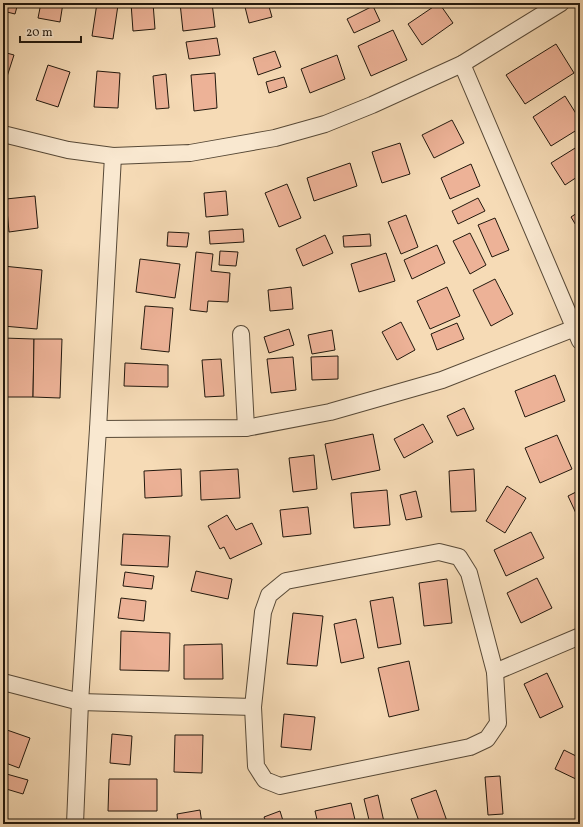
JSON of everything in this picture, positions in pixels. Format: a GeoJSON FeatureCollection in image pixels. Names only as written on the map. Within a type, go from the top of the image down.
{"type":"FeatureCollection","features":[{"type":"Feature","properties":{"kind":"street"},"geometry":{"type":"LineString","coordinates":[[3,134],[68,150],[113,156],[190,153],[275,138],[325,124],[372,105],[462,64],[561,3]]}},
{"type":"Feature","properties":{"kind":"street"},"geometry":{"type":"LineString","coordinates":[[98,429],[246,428],[330,412],[442,380],[578,332],[462,64]]}},
{"type":"Feature","properties":{"kind":"street"},"geometry":{"type":"LineString","coordinates":[[75,824],[80,702],[98,429],[113,156]]}},
{"type":"Feature","properties":{"kind":"street"},"geometry":{"type":"LineString","coordinates":[[241,334],[246,428]]}},
{"type":"Feature","properties":{"kind":"street"},"geometry":{"type":"LineString","coordinates":[[439,552],[459,557],[469,573],[495,672],[498,723],[487,739],[470,747],[280,786],[265,780],[256,766],[253,706],[263,612],[269,595],[286,581],[439,552]]}},
{"type":"Feature","properties":{"kind":"street"},"geometry":{"type":"LineString","coordinates":[[495,672],[580,636]]}},
{"type":"Feature","properties":{"kind":"street"},"geometry":{"type":"LineString","coordinates":[[3,682],[80,702],[253,706]]}},
{"type":"Feature","properties":{"kind":"building"},"geometry":{"type":"Polygon","coordinates":[[[3,3],[18,3],[15,14],[3,11],[3,3]]]}},
{"type":"Feature","properties":{"kind":"building"},"geometry":{"type":"Polygon","coordinates":[[[41,3],[63,3],[60,22],[38,18],[41,3]]]}},
{"type":"Feature","properties":{"kind":"building"},"geometry":{"type":"Polygon","coordinates":[[[97,3],[118,5],[113,39],[92,36],[97,3]]]}},
{"type":"Feature","properties":{"kind":"building"},"geometry":{"type":"Polygon","coordinates":[[[131,3],[153,3],[155,29],[133,31],[131,3]]]}},
{"type":"Feature","properties":{"kind":"building"},"geometry":{"type":"Polygon","coordinates":[[[180,3],[212,3],[215,27],[183,31],[180,3]]]}},
{"type":"Feature","properties":{"kind":"building"},"geometry":{"type":"Polygon","coordinates":[[[244,3],[268,3],[272,17],[249,23],[244,3]]]}},
{"type":"Feature","properties":{"kind":"building"},"geometry":{"type":"Polygon","coordinates":[[[439,3],[453,23],[422,45],[408,24],[439,3]]]}},
{"type":"Feature","properties":{"kind":"building"},"geometry":{"type":"Polygon","coordinates":[[[373,6],[380,21],[354,33],[347,19],[373,6]]]}},
{"type":"Feature","properties":{"kind":"building"},"geometry":{"type":"Polygon","coordinates":[[[393,30],[407,60],[371,76],[358,46],[393,30]]]}},
{"type":"Feature","properties":{"kind":"building"},"geometry":{"type":"Polygon","coordinates":[[[217,38],[220,55],[189,59],[186,42],[217,38]]]}},
{"type":"Feature","properties":{"kind":"building"},"geometry":{"type":"Polygon","coordinates":[[[556,44],[574,73],[525,104],[506,75],[556,44]]]}},
{"type":"Feature","properties":{"kind":"building"},"geometry":{"type":"Polygon","coordinates":[[[275,51],[281,67],[258,75],[253,58],[275,51]]]}},
{"type":"Feature","properties":{"kind":"building"},"geometry":{"type":"Polygon","coordinates":[[[3,52],[14,55],[3,89],[3,52]]]}},
{"type":"Feature","properties":{"kind":"building"},"geometry":{"type":"Polygon","coordinates":[[[337,55],[345,79],[310,93],[301,69],[337,55]]]}},
{"type":"Feature","properties":{"kind":"building"},"geometry":{"type":"Polygon","coordinates":[[[48,65],[70,72],[58,107],[36,100],[48,65]]]}},
{"type":"Feature","properties":{"kind":"building"},"geometry":{"type":"Polygon","coordinates":[[[97,71],[120,73],[118,108],[94,107],[97,71]]]}},
{"type":"Feature","properties":{"kind":"building"},"geometry":{"type":"Polygon","coordinates":[[[215,73],[217,108],[194,111],[191,75],[215,73]]]}},
{"type":"Feature","properties":{"kind":"building"},"geometry":{"type":"Polygon","coordinates":[[[166,74],[169,108],[156,109],[153,76],[166,74]]]}},
{"type":"Feature","properties":{"kind":"building"},"geometry":{"type":"Polygon","coordinates":[[[284,77],[287,87],[269,93],[266,82],[284,77]]]}},
{"type":"Feature","properties":{"kind":"building"},"geometry":{"type":"Polygon","coordinates":[[[565,96],[580,120],[580,128],[551,146],[533,117],[565,96]]]}},
{"type":"Feature","properties":{"kind":"building"},"geometry":{"type":"Polygon","coordinates":[[[452,120],[464,143],[434,158],[422,135],[452,120]]]}},
{"type":"Feature","properties":{"kind":"building"},"geometry":{"type":"Polygon","coordinates":[[[400,143],[410,174],[382,183],[372,152],[400,143]]]}},
{"type":"Feature","properties":{"kind":"building"},"geometry":{"type":"Polygon","coordinates":[[[580,145],[580,175],[565,185],[551,163],[580,145]]]}},
{"type":"Feature","properties":{"kind":"building"},"geometry":{"type":"Polygon","coordinates":[[[350,163],[357,186],[314,201],[307,178],[350,163]]]}},
{"type":"Feature","properties":{"kind":"building"},"geometry":{"type":"Polygon","coordinates":[[[471,164],[480,186],[450,199],[441,178],[471,164]]]}},
{"type":"Feature","properties":{"kind":"building"},"geometry":{"type":"Polygon","coordinates":[[[287,184],[301,218],[279,227],[265,193],[287,184]]]}},
{"type":"Feature","properties":{"kind":"building"},"geometry":{"type":"Polygon","coordinates":[[[226,191],[228,215],[206,217],[204,193],[226,191]]]}},
{"type":"Feature","properties":{"kind":"building"},"geometry":{"type":"Polygon","coordinates":[[[35,196],[38,228],[9,232],[6,199],[35,196]]]}},
{"type":"Feature","properties":{"kind":"building"},"geometry":{"type":"Polygon","coordinates":[[[478,198],[485,211],[458,224],[452,211],[478,198]]]}},
{"type":"Feature","properties":{"kind":"building"},"geometry":{"type":"Polygon","coordinates":[[[580,211],[580,232],[571,217],[580,211]]]}},
{"type":"Feature","properties":{"kind":"building"},"geometry":{"type":"Polygon","coordinates":[[[406,215],[418,247],[401,254],[388,222],[406,215]]]}},
{"type":"Feature","properties":{"kind":"building"},"geometry":{"type":"Polygon","coordinates":[[[495,218],[509,250],[492,257],[478,225],[495,218]]]}},
{"type":"Feature","properties":{"kind":"building"},"geometry":{"type":"Polygon","coordinates":[[[243,229],[244,242],[210,244],[209,231],[243,229]]]}},
{"type":"Feature","properties":{"kind":"building"},"geometry":{"type":"Polygon","coordinates":[[[168,232],[189,233],[187,247],[167,246],[168,232]]]}},
{"type":"Feature","properties":{"kind":"building"},"geometry":{"type":"Polygon","coordinates":[[[470,233],[486,265],[470,274],[453,241],[470,233]]]}},
{"type":"Feature","properties":{"kind":"building"},"geometry":{"type":"Polygon","coordinates":[[[370,234],[371,246],[344,247],[343,236],[370,234]]]}},
{"type":"Feature","properties":{"kind":"building"},"geometry":{"type":"Polygon","coordinates":[[[325,235],[333,253],[303,266],[296,249],[325,235]]]}},
{"type":"Feature","properties":{"kind":"building"},"geometry":{"type":"Polygon","coordinates":[[[437,245],[445,263],[412,279],[404,260],[437,245]]]}},
{"type":"Feature","properties":{"kind":"building"},"geometry":{"type":"Polygon","coordinates":[[[220,251],[238,252],[236,266],[219,265],[220,251]]]}},
{"type":"Feature","properties":{"kind":"building"},"geometry":{"type":"Polygon","coordinates":[[[196,252],[213,254],[211,271],[230,273],[228,302],[208,301],[207,312],[190,310],[196,252]]]}},
{"type":"Feature","properties":{"kind":"building"},"geometry":{"type":"Polygon","coordinates":[[[386,253],[395,281],[359,292],[351,264],[386,253]]]}},
{"type":"Feature","properties":{"kind":"building"},"geometry":{"type":"Polygon","coordinates":[[[140,259],[180,264],[175,298],[136,292],[140,259]]]}},
{"type":"Feature","properties":{"kind":"building"},"geometry":{"type":"Polygon","coordinates":[[[3,266],[42,270],[37,329],[3,326],[3,266]]]}},
{"type":"Feature","properties":{"kind":"building"},"geometry":{"type":"Polygon","coordinates":[[[495,279],[513,314],[491,326],[473,290],[495,279]]]}},
{"type":"Feature","properties":{"kind":"building"},"geometry":{"type":"Polygon","coordinates":[[[291,287],[293,309],[270,311],[268,290],[291,287]]]}},
{"type":"Feature","properties":{"kind":"building"},"geometry":{"type":"Polygon","coordinates":[[[447,287],[460,316],[430,329],[417,301],[447,287]]]}},
{"type":"Feature","properties":{"kind":"building"},"geometry":{"type":"Polygon","coordinates":[[[145,306],[173,308],[169,352],[141,349],[145,306]]]}},
{"type":"Feature","properties":{"kind":"building"},"geometry":{"type":"Polygon","coordinates":[[[401,322],[415,350],[397,360],[382,332],[401,322]]]}},
{"type":"Feature","properties":{"kind":"building"},"geometry":{"type":"Polygon","coordinates":[[[457,323],[464,339],[437,350],[431,334],[457,323]]]}},
{"type":"Feature","properties":{"kind":"building"},"geometry":{"type":"Polygon","coordinates":[[[289,329],[294,345],[269,353],[264,337],[289,329]]]}},
{"type":"Feature","properties":{"kind":"building"},"geometry":{"type":"Polygon","coordinates":[[[332,330],[335,350],[312,354],[308,335],[332,330]]]}},
{"type":"Feature","properties":{"kind":"building"},"geometry":{"type":"Polygon","coordinates":[[[3,338],[34,339],[33,397],[3,397],[3,338]]]}},
{"type":"Feature","properties":{"kind":"building"},"geometry":{"type":"Polygon","coordinates":[[[34,339],[62,339],[60,398],[33,397],[34,339]]]}},
{"type":"Feature","properties":{"kind":"building"},"geometry":{"type":"Polygon","coordinates":[[[338,356],[338,379],[312,380],[311,357],[338,356]]]}},
{"type":"Feature","properties":{"kind":"building"},"geometry":{"type":"Polygon","coordinates":[[[293,357],[296,390],[271,393],[267,359],[293,357]]]}},
{"type":"Feature","properties":{"kind":"building"},"geometry":{"type":"Polygon","coordinates":[[[221,359],[224,396],[205,397],[202,360],[221,359]]]}},
{"type":"Feature","properties":{"kind":"building"},"geometry":{"type":"Polygon","coordinates":[[[125,363],[168,365],[168,387],[124,386],[125,363]]]}},
{"type":"Feature","properties":{"kind":"building"},"geometry":{"type":"Polygon","coordinates":[[[555,375],[565,401],[525,417],[515,391],[555,375]]]}},
{"type":"Feature","properties":{"kind":"building"},"geometry":{"type":"Polygon","coordinates":[[[464,408],[474,429],[457,436],[447,416],[464,408]]]}},
{"type":"Feature","properties":{"kind":"building"},"geometry":{"type":"Polygon","coordinates":[[[423,424],[433,442],[404,458],[394,439],[423,424]]]}},
{"type":"Feature","properties":{"kind":"building"},"geometry":{"type":"Polygon","coordinates":[[[373,434],[380,470],[332,480],[325,444],[373,434]]]}},
{"type":"Feature","properties":{"kind":"building"},"geometry":{"type":"Polygon","coordinates":[[[557,435],[572,469],[540,483],[525,448],[557,435]]]}},
{"type":"Feature","properties":{"kind":"building"},"geometry":{"type":"Polygon","coordinates":[[[314,455],[317,489],[293,492],[289,458],[314,455]]]}},
{"type":"Feature","properties":{"kind":"building"},"geometry":{"type":"Polygon","coordinates":[[[181,469],[182,496],[145,498],[144,471],[181,469]]]}},
{"type":"Feature","properties":{"kind":"building"},"geometry":{"type":"Polygon","coordinates":[[[238,469],[240,498],[201,500],[200,471],[238,469]]]}},
{"type":"Feature","properties":{"kind":"building"},"geometry":{"type":"Polygon","coordinates":[[[474,469],[476,511],[451,512],[449,471],[474,469]]]}},
{"type":"Feature","properties":{"kind":"building"},"geometry":{"type":"Polygon","coordinates":[[[507,486],[526,498],[505,533],[486,521],[507,486]]]}},
{"type":"Feature","properties":{"kind":"building"},"geometry":{"type":"Polygon","coordinates":[[[387,490],[390,525],[354,528],[351,493],[387,490]]]}},
{"type":"Feature","properties":{"kind":"building"},"geometry":{"type":"Polygon","coordinates":[[[580,490],[580,522],[568,496],[580,490]]]}},
{"type":"Feature","properties":{"kind":"building"},"geometry":{"type":"Polygon","coordinates":[[[416,491],[422,517],[406,520],[400,495],[416,491]]]}},
{"type":"Feature","properties":{"kind":"building"},"geometry":{"type":"Polygon","coordinates":[[[308,507],[311,534],[283,537],[280,510],[308,507]]]}},
{"type":"Feature","properties":{"kind":"building"},"geometry":{"type":"Polygon","coordinates":[[[227,515],[236,530],[252,523],[262,544],[230,559],[224,547],[220,549],[208,526],[227,515]]]}},
{"type":"Feature","properties":{"kind":"building"},"geometry":{"type":"Polygon","coordinates":[[[531,532],[544,558],[506,576],[494,550],[531,532]]]}},
{"type":"Feature","properties":{"kind":"building"},"geometry":{"type":"Polygon","coordinates":[[[123,534],[170,536],[168,567],[121,565],[123,534]]]}},
{"type":"Feature","properties":{"kind":"building"},"geometry":{"type":"Polygon","coordinates":[[[196,571],[232,579],[228,599],[191,591],[196,571]]]}},
{"type":"Feature","properties":{"kind":"building"},"geometry":{"type":"Polygon","coordinates":[[[125,572],[154,576],[152,589],[123,586],[125,572]]]}},
{"type":"Feature","properties":{"kind":"building"},"geometry":{"type":"Polygon","coordinates":[[[537,578],[552,608],[521,623],[507,593],[537,578]]]}},
{"type":"Feature","properties":{"kind":"building"},"geometry":{"type":"Polygon","coordinates":[[[447,579],[452,623],[424,626],[419,583],[447,579]]]}},
{"type":"Feature","properties":{"kind":"building"},"geometry":{"type":"Polygon","coordinates":[[[393,597],[401,644],[378,648],[370,601],[393,597]]]}},
{"type":"Feature","properties":{"kind":"building"},"geometry":{"type":"Polygon","coordinates":[[[121,598],[146,601],[144,621],[118,618],[121,598]]]}},
{"type":"Feature","properties":{"kind":"building"},"geometry":{"type":"Polygon","coordinates":[[[293,613],[323,616],[317,666],[287,664],[293,613]]]}},
{"type":"Feature","properties":{"kind":"building"},"geometry":{"type":"Polygon","coordinates":[[[356,619],[364,658],[341,663],[334,624],[356,619]]]}},
{"type":"Feature","properties":{"kind":"building"},"geometry":{"type":"Polygon","coordinates":[[[121,631],[170,633],[169,671],[120,670],[121,631]]]}},
{"type":"Feature","properties":{"kind":"building"},"geometry":{"type":"Polygon","coordinates":[[[222,644],[223,679],[184,679],[184,645],[222,644]]]}},
{"type":"Feature","properties":{"kind":"building"},"geometry":{"type":"Polygon","coordinates":[[[409,661],[419,710],[389,717],[378,668],[409,661]]]}},
{"type":"Feature","properties":{"kind":"building"},"geometry":{"type":"Polygon","coordinates":[[[580,667],[580,677],[576,670],[580,667]]]}},
{"type":"Feature","properties":{"kind":"building"},"geometry":{"type":"Polygon","coordinates":[[[547,673],[563,707],[540,718],[524,684],[547,673]]]}},
{"type":"Feature","properties":{"kind":"building"},"geometry":{"type":"Polygon","coordinates":[[[284,714],[315,717],[311,750],[281,747],[284,714]]]}},
{"type":"Feature","properties":{"kind":"building"},"geometry":{"type":"Polygon","coordinates":[[[7,730],[30,738],[19,768],[3,762],[3,743],[7,730]]]}},
{"type":"Feature","properties":{"kind":"building"},"geometry":{"type":"Polygon","coordinates":[[[112,734],[132,736],[130,765],[110,763],[112,734]]]}},
{"type":"Feature","properties":{"kind":"building"},"geometry":{"type":"Polygon","coordinates":[[[175,735],[203,735],[202,773],[174,772],[175,735]]]}},
{"type":"Feature","properties":{"kind":"building"},"geometry":{"type":"Polygon","coordinates":[[[564,750],[580,758],[580,776],[578,780],[555,769],[564,750]]]}},
{"type":"Feature","properties":{"kind":"building"},"geometry":{"type":"Polygon","coordinates":[[[3,773],[28,780],[23,794],[3,788],[3,773]]]}},
{"type":"Feature","properties":{"kind":"building"},"geometry":{"type":"Polygon","coordinates":[[[500,776],[503,814],[488,815],[485,777],[500,776]]]}},
{"type":"Feature","properties":{"kind":"building"},"geometry":{"type":"Polygon","coordinates":[[[109,779],[157,779],[157,811],[108,811],[109,779]]]}},
{"type":"Feature","properties":{"kind":"building"},"geometry":{"type":"Polygon","coordinates":[[[436,790],[448,824],[420,824],[411,799],[436,790]]]}},
{"type":"Feature","properties":{"kind":"building"},"geometry":{"type":"Polygon","coordinates":[[[378,795],[384,822],[370,824],[364,799],[378,795]]]}},
{"type":"Feature","properties":{"kind":"building"},"geometry":{"type":"Polygon","coordinates":[[[351,803],[356,824],[318,824],[315,811],[351,803]]]}},
{"type":"Feature","properties":{"kind":"building"},"geometry":{"type":"Polygon","coordinates":[[[200,810],[202,824],[178,824],[177,814],[200,810]]]}},
{"type":"Feature","properties":{"kind":"building"},"geometry":{"type":"Polygon","coordinates":[[[280,811],[284,824],[267,824],[264,817],[280,811]]]}}]}
